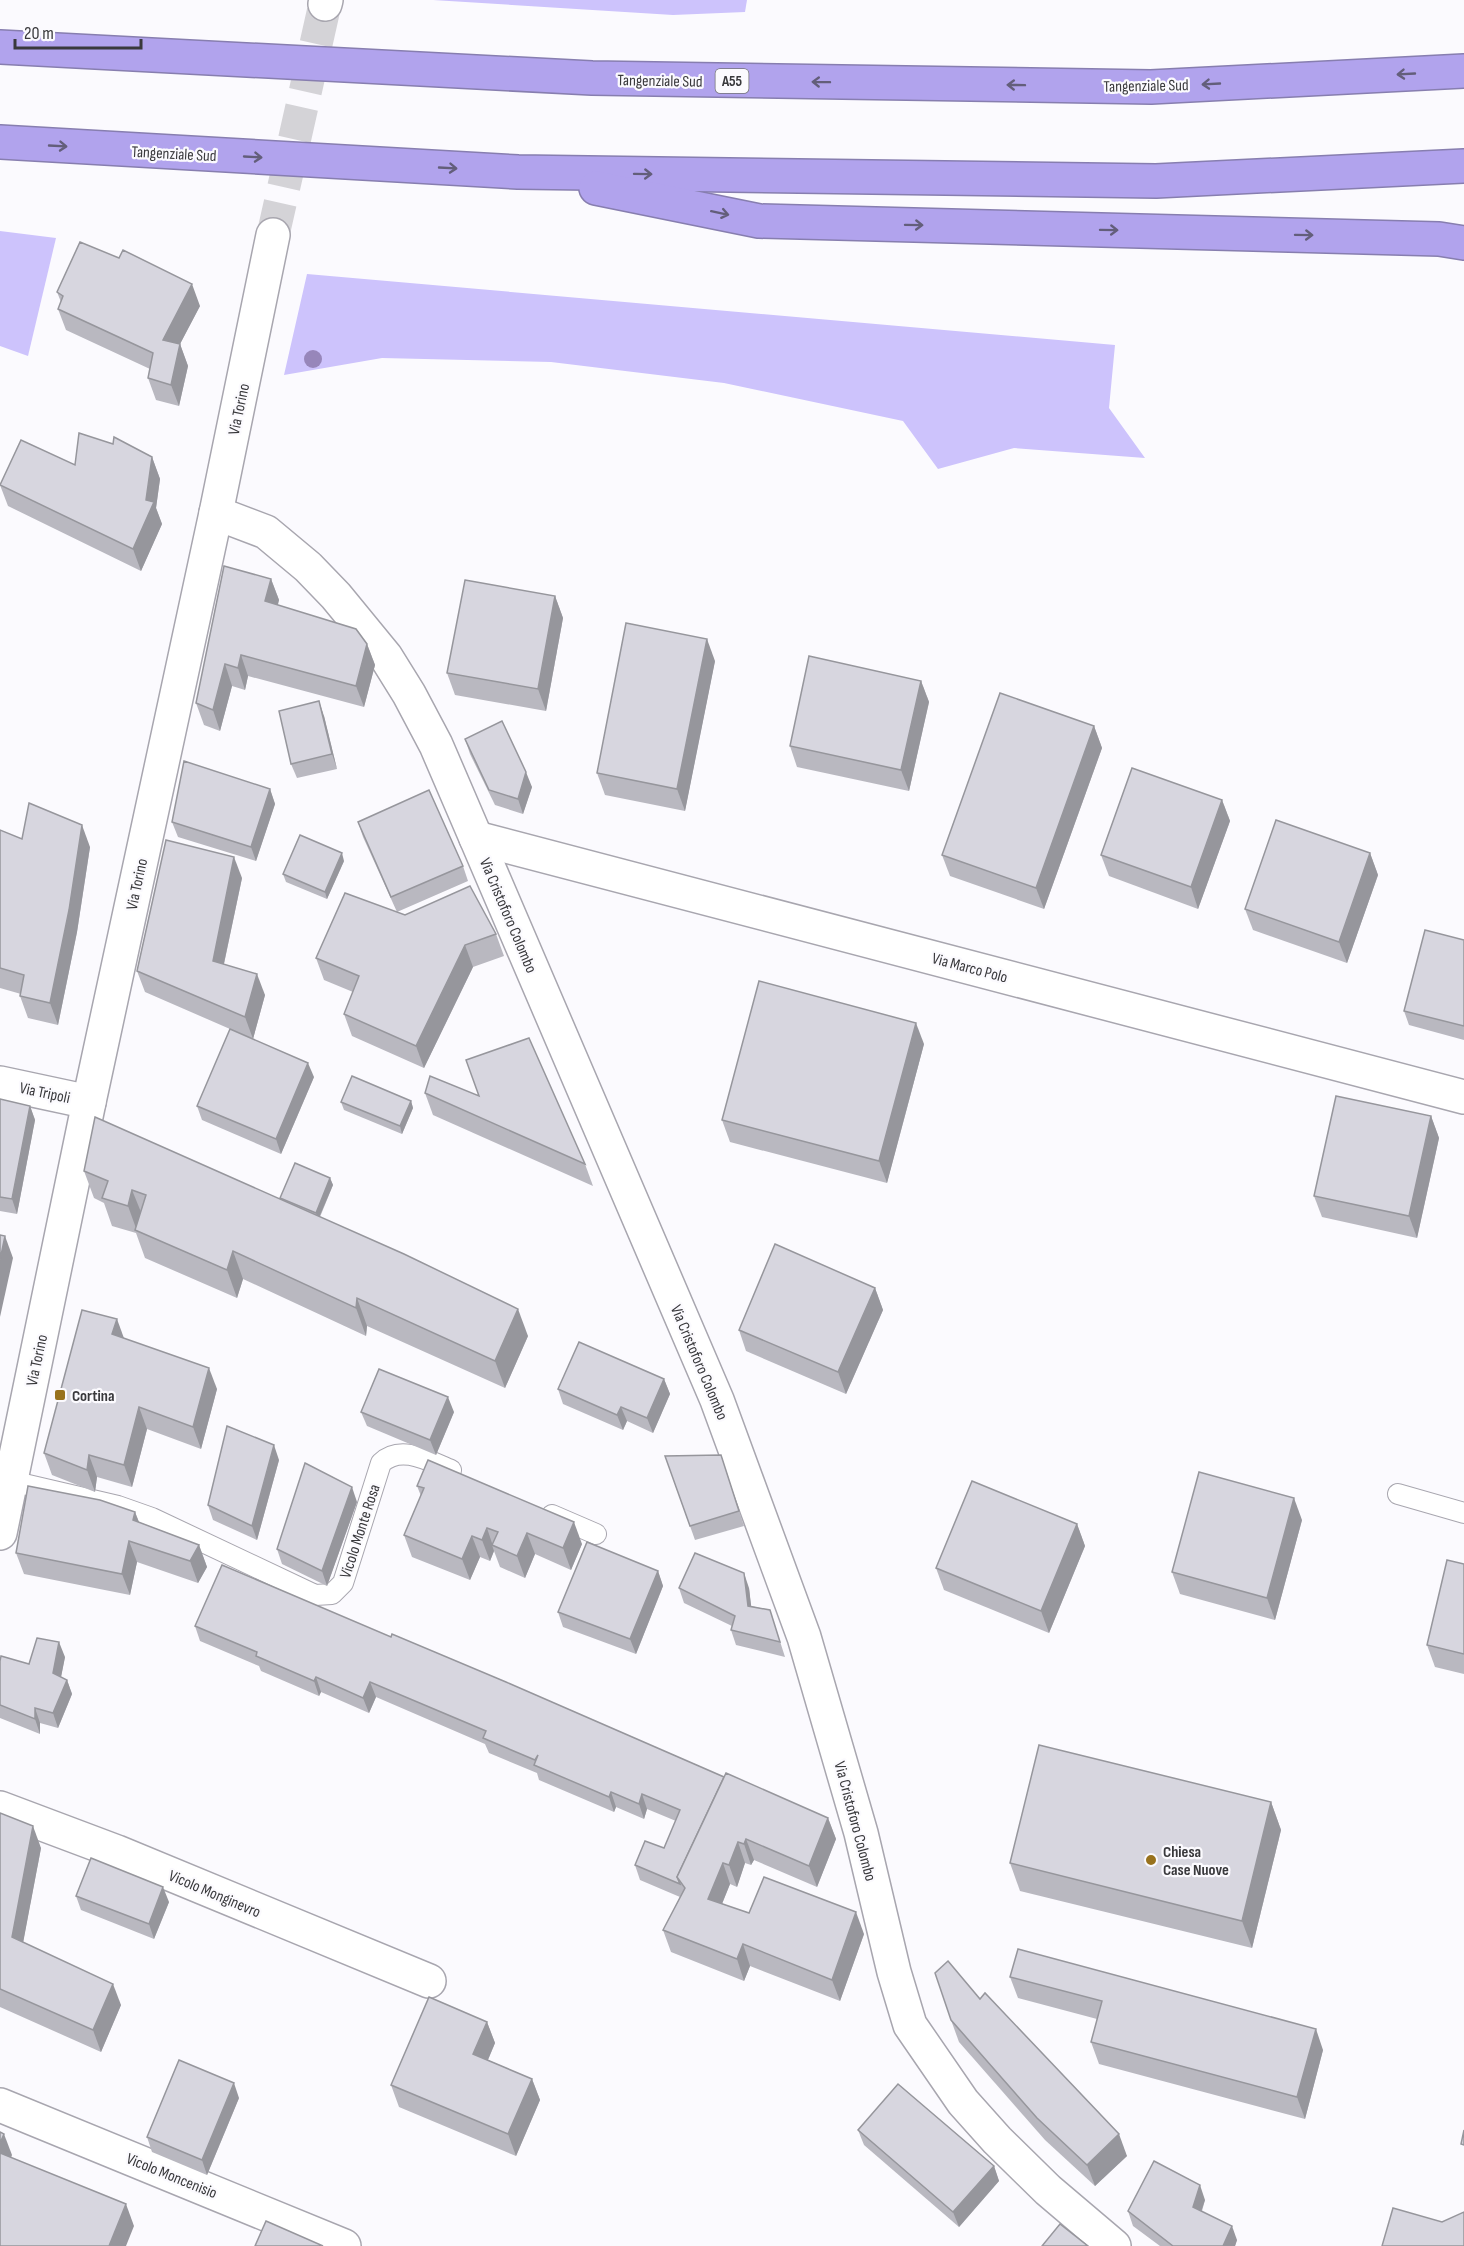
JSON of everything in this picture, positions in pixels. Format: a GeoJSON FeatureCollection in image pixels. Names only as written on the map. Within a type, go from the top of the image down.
{"type":"FeatureCollection","features":[{"type":"Feature","properties":{"kind":"highway","name":"Tangenziale Sud"},"geometry":{"type":"LineString","coordinates":[[0,47],[616,79],[1150,87],[1464,71]]}},
{"type":"Feature","properties":{"kind":"highway","name":"Tangenziale Sud"},"geometry":{"type":"LineString","coordinates":[[0,142],[518,172],[1156,181],[1464,166]]}},
{"type":"Feature","properties":{"kind":"highway"},"geometry":{"type":"LineString","coordinates":[[518,172],[759,221],[1427,238],[1464,243]]}},
{"type":"Feature","properties":{"kind":"street","name":"Via Torino"},"geometry":{"type":"LineString","coordinates":[[1,1526],[273,235]]}},
{"type":"Feature","properties":{"kind":"street","name":"Via Cristoforo Colombo"},"geometry":{"type":"LineString","coordinates":[[216,513],[266,532],[336,596],[386,657],[436,745],[717,1400],[759,1513],[807,1648],[861,1833],[894,1972],[910,2025],[963,2103],[997,2140],[1048,2190],[1114,2246]]}},
{"type":"Feature","properties":{"kind":"street","name":"Via Marco Polo"},"geometry":{"type":"LineString","coordinates":[[476,838],[1464,1097]]}},
{"type":"Feature","properties":{"kind":"street","name":"Via Tripoli"},"geometry":{"type":"LineString","coordinates":[[0,1083],[89,1102]]}},
{"type":"Feature","properties":{"kind":"street","name":"Vicolo Monginevro"},"geometry":{"type":"LineString","coordinates":[[0,1808],[117,1852],[429,1982]]}},
{"type":"Feature","properties":{"kind":"street","name":"Vicolo Moncenisio"},"geometry":{"type":"LineString","coordinates":[[0,2105],[344,2246]]}},
{"type":"Feature","properties":{"kind":"lane","name":"Vicolo Monte Rosa"},"geometry":{"type":"LineString","coordinates":[[11,1481],[118,1506],[152,1518],[315,1595],[332,1594],[343,1583],[381,1463],[388,1456],[401,1453],[425,1459],[468,1478]]}},
{"type":"Feature","properties":{"kind":"lane"},"geometry":{"type":"LineString","coordinates":[[1398,1494],[1464,1513]]}},
{"type":"Feature","properties":{"kind":"lane"},"geometry":{"type":"LineString","coordinates":[[532,1506],[596,1534]]}},
{"type":"Feature","properties":{"kind":"shaded area"},"geometry":{"type":"Polygon","coordinates":[[[433,0],[747,0],[745,12],[673,15],[433,0]]]}},
{"type":"Feature","properties":{"kind":"shaded area"},"geometry":{"type":"Polygon","coordinates":[[[0,231],[56,238],[28,356],[0,346],[0,231]]]}},
{"type":"Feature","properties":{"kind":"shaded area"},"geometry":{"type":"Polygon","coordinates":[[[307,274],[1115,345],[1109,408],[1145,458],[1014,448],[938,469],[903,421],[724,383],[551,362],[382,358],[284,375],[307,274]]]}},
{"type":"Feature","properties":{"kind":"building"},"geometry":{"type":"Polygon","coordinates":[[[80,242],[119,258],[123,250],[192,284],[163,340],[180,344],[171,385],[148,378],[153,353],[58,309],[63,296],[57,292],[80,242]]]}},
{"type":"Feature","properties":{"kind":"building"},"geometry":{"type":"Polygon","coordinates":[[[79,433],[113,444],[114,437],[152,457],[146,500],[154,502],[133,549],[0,485],[21,440],[75,465],[79,433]]]}},
{"type":"Feature","properties":{"kind":"building"},"geometry":{"type":"Polygon","coordinates":[[[224,566],[271,579],[265,601],[356,629],[367,644],[356,686],[241,655],[238,668],[225,664],[213,710],[196,703],[224,566]]]}},
{"type":"Feature","properties":{"kind":"building"},"geometry":{"type":"Polygon","coordinates":[[[465,580],[555,596],[538,689],[447,673],[465,580]]]}},
{"type":"Feature","properties":{"kind":"building"},"geometry":{"type":"Polygon","coordinates":[[[626,623],[707,639],[677,789],[597,773],[626,623]]]}},
{"type":"Feature","properties":{"kind":"building"},"geometry":{"type":"Polygon","coordinates":[[[809,656],[921,681],[901,770],[790,746],[809,656]]]}},
{"type":"Feature","properties":{"kind":"building"},"geometry":{"type":"Polygon","coordinates":[[[1000,693],[1094,726],[1036,888],[942,855],[1000,693]]]}},
{"type":"Feature","properties":{"kind":"building"},"geometry":{"type":"Polygon","coordinates":[[[319,701],[332,754],[291,764],[279,711],[319,701]]]}},
{"type":"Feature","properties":{"kind":"building"},"geometry":{"type":"Polygon","coordinates":[[[502,721],[526,772],[518,799],[489,790],[465,739],[502,721]]]}},
{"type":"Feature","properties":{"kind":"building"},"geometry":{"type":"Polygon","coordinates":[[[184,761],[270,789],[251,847],[172,822],[184,761]]]}},
{"type":"Feature","properties":{"kind":"building"},"geometry":{"type":"Polygon","coordinates":[[[1132,768],[1222,800],[1191,887],[1101,855],[1132,768]]]}},
{"type":"Feature","properties":{"kind":"building"},"geometry":{"type":"Polygon","coordinates":[[[429,790],[463,866],[391,897],[358,822],[429,790]]]}},
{"type":"Feature","properties":{"kind":"building"},"geometry":{"type":"Polygon","coordinates":[[[29,803],[82,825],[69,910],[50,1003],[20,996],[24,975],[0,968],[0,830],[22,839],[29,803]]]}},
{"type":"Feature","properties":{"kind":"building"},"geometry":{"type":"Polygon","coordinates":[[[1276,820],[1370,853],[1339,942],[1245,909],[1276,820]]]}},
{"type":"Feature","properties":{"kind":"building"},"geometry":{"type":"Polygon","coordinates":[[[300,835],[342,853],[325,892],[283,874],[300,835]]]}},
{"type":"Feature","properties":{"kind":"building"},"geometry":{"type":"Polygon","coordinates":[[[166,840],[234,857],[213,961],[257,974],[245,1017],[137,971],[166,840]]]}},
{"type":"Feature","properties":{"kind":"building"},"geometry":{"type":"Polygon","coordinates":[[[470,886],[496,934],[465,945],[416,1046],[344,1014],[359,976],[316,958],[345,893],[405,915],[470,886]]]}},
{"type":"Feature","properties":{"kind":"building"},"geometry":{"type":"Polygon","coordinates":[[[1425,930],[1464,940],[1464,1026],[1404,1011],[1425,930]]]}},
{"type":"Feature","properties":{"kind":"building"},"geometry":{"type":"Polygon","coordinates":[[[759,981],[916,1023],[879,1161],[722,1120],[759,981]]]}},
{"type":"Feature","properties":{"kind":"building"},"geometry":{"type":"Polygon","coordinates":[[[230,1029],[308,1063],[276,1139],[197,1106],[230,1029]]]}},
{"type":"Feature","properties":{"kind":"building"},"geometry":{"type":"Polygon","coordinates":[[[529,1038],[585,1164],[425,1093],[430,1076],[479,1096],[466,1060],[529,1038]]]}},
{"type":"Feature","properties":{"kind":"building"},"geometry":{"type":"Polygon","coordinates":[[[352,1076],[411,1101],[400,1126],[341,1102],[352,1076]]]}},
{"type":"Feature","properties":{"kind":"building"},"geometry":{"type":"Polygon","coordinates":[[[1336,1096],[1431,1116],[1409,1216],[1314,1196],[1336,1096]]]}},
{"type":"Feature","properties":{"kind":"building"},"geometry":{"type":"Polygon","coordinates":[[[0,1099],[30,1106],[12,1199],[0,1197],[0,1099]]]}},
{"type":"Feature","properties":{"kind":"building"},"geometry":{"type":"Polygon","coordinates":[[[95,1117],[404,1254],[518,1309],[495,1361],[357,1298],[356,1308],[233,1251],[227,1270],[135,1230],[146,1195],[132,1190],[128,1206],[102,1198],[108,1181],[84,1171],[95,1117]]]}},
{"type":"Feature","properties":{"kind":"building"},"geometry":{"type":"Polygon","coordinates":[[[295,1163],[330,1178],[316,1213],[280,1198],[295,1163]]]}},
{"type":"Feature","properties":{"kind":"building"},"geometry":{"type":"Polygon","coordinates":[[[0,1235],[5,1236],[0,1260],[0,1235]]]}},
{"type":"Feature","properties":{"kind":"building"},"geometry":{"type":"Polygon","coordinates":[[[775,1244],[875,1288],[838,1372],[739,1330],[775,1244]]]}},
{"type":"Feature","properties":{"kind":"building"},"geometry":{"type":"Polygon","coordinates":[[[82,1310],[117,1319],[112,1334],[209,1368],[193,1427],[139,1407],[124,1465],[89,1455],[87,1470],[44,1453],[82,1310]]]}},
{"type":"Feature","properties":{"kind":"building"},"geometry":{"type":"Polygon","coordinates":[[[579,1342],[664,1379],[647,1418],[621,1407],[617,1415],[558,1389],[579,1342]]]}},
{"type":"Feature","properties":{"kind":"building"},"geometry":{"type":"Polygon","coordinates":[[[379,1369],[448,1397],[430,1440],[361,1412],[379,1369]]]}},
{"type":"Feature","properties":{"kind":"building"},"geometry":{"type":"Polygon","coordinates":[[[227,1426],[274,1445],[252,1526],[208,1505],[227,1426]]]}},
{"type":"Feature","properties":{"kind":"building"},"geometry":{"type":"Polygon","coordinates":[[[721,1455],[739,1511],[690,1526],[665,1456],[721,1455]]]}},
{"type":"Feature","properties":{"kind":"building"},"geometry":{"type":"Polygon","coordinates":[[[428,1460],[574,1522],[563,1548],[527,1533],[517,1556],[492,1545],[498,1532],[487,1528],[482,1540],[472,1536],[462,1559],[404,1535],[424,1488],[417,1486],[428,1460]]]}},
{"type":"Feature","properties":{"kind":"building"},"geometry":{"type":"Polygon","coordinates":[[[305,1463],[352,1487],[322,1571],[277,1549],[305,1463]]]}},
{"type":"Feature","properties":{"kind":"building"},"geometry":{"type":"Polygon","coordinates":[[[1199,1472],[1294,1498],[1267,1598],[1172,1572],[1199,1472]]]}},
{"type":"Feature","properties":{"kind":"building"},"geometry":{"type":"Polygon","coordinates":[[[972,1481],[1077,1524],[1041,1611],[936,1568],[972,1481]]]}},
{"type":"Feature","properties":{"kind":"building"},"geometry":{"type":"Polygon","coordinates":[[[28,1486],[100,1500],[135,1512],[133,1520],[199,1545],[190,1561],[129,1541],[122,1574],[16,1553],[28,1486]]]}},
{"type":"Feature","properties":{"kind":"building"},"geometry":{"type":"Polygon","coordinates":[[[587,1542],[658,1571],[630,1639],[558,1612],[587,1542]]]}},
{"type":"Feature","properties":{"kind":"building"},"geometry":{"type":"Polygon","coordinates":[[[695,1553],[744,1573],[748,1606],[770,1610],[780,1642],[731,1630],[735,1616],[679,1588],[695,1553]]]}},
{"type":"Feature","properties":{"kind":"building"},"geometry":{"type":"Polygon","coordinates":[[[1447,1560],[1464,1564],[1464,1654],[1427,1645],[1447,1560]]]}},
{"type":"Feature","properties":{"kind":"building"},"geometry":{"type":"Polygon","coordinates":[[[222,1565],[391,1637],[392,1634],[506,1682],[724,1777],[677,1877],[680,1884],[635,1865],[645,1841],[664,1848],[680,1810],[642,1794],[639,1804],[611,1792],[609,1797],[534,1765],[538,1755],[535,1760],[483,1738],[486,1731],[370,1682],[363,1698],[316,1677],[314,1681],[256,1656],[257,1652],[195,1626],[222,1565]]]}},
{"type":"Feature","properties":{"kind":"building"},"geometry":{"type":"Polygon","coordinates":[[[37,1638],[59,1642],[53,1673],[67,1680],[53,1713],[35,1708],[35,1719],[0,1705],[0,1661],[1,1656],[29,1664],[37,1638]]]}},
{"type":"Feature","properties":{"kind":"building","name":"Chiesa Case Nuove"},"geometry":{"type":"Polygon","coordinates":[[[1039,1745],[1271,1802],[1242,1921],[1010,1863],[1039,1745]]]}},
{"type":"Feature","properties":{"kind":"building"},"geometry":{"type":"Polygon","coordinates":[[[726,1773],[828,1818],[809,1866],[746,1839],[744,1844],[738,1842],[729,1865],[723,1863],[708,1899],[749,1913],[764,1877],[856,1912],[832,1980],[743,1944],[737,1959],[663,1930],[685,1888],[677,1877],[726,1773]]]}},
{"type":"Feature","properties":{"kind":"building"},"geometry":{"type":"Polygon","coordinates":[[[0,1813],[33,1826],[12,1937],[113,1984],[93,2030],[0,1989],[0,1813]]]}},
{"type":"Feature","properties":{"kind":"building"},"geometry":{"type":"Polygon","coordinates":[[[91,1858],[163,1887],[149,1924],[76,1896],[91,1858]]]}},
{"type":"Feature","properties":{"kind":"building"},"geometry":{"type":"Polygon","coordinates":[[[1018,1949],[1316,2029],[1297,2097],[1091,2042],[1102,2001],[1010,1977],[1018,1949]]]}},
{"type":"Feature","properties":{"kind":"building"},"geometry":{"type":"Polygon","coordinates":[[[948,1961],[980,1999],[985,1993],[1119,2134],[1087,2165],[1037,2118],[951,2020],[935,1973],[948,1961]]]}},
{"type":"Feature","properties":{"kind":"building"},"geometry":{"type":"Polygon","coordinates":[[[429,1997],[487,2022],[473,2054],[532,2079],[508,2134],[391,2085],[429,1997]]]}},
{"type":"Feature","properties":{"kind":"building"},"geometry":{"type":"Polygon","coordinates":[[[179,2060],[234,2083],[202,2160],[147,2137],[179,2060]]]}},
{"type":"Feature","properties":{"kind":"building"},"geometry":{"type":"Polygon","coordinates":[[[898,2084],[994,2166],[953,2212],[858,2130],[898,2084]]]}},
{"type":"Feature","properties":{"kind":"building"},"geometry":{"type":"Polygon","coordinates":[[[0,2153],[126,2204],[109,2246],[0,2246],[0,2153]]]}},
{"type":"Feature","properties":{"kind":"building"},"geometry":{"type":"Polygon","coordinates":[[[1154,2161],[1200,2185],[1193,2207],[1232,2226],[1223,2246],[1173,2246],[1128,2211],[1154,2161]]]}},
{"type":"Feature","properties":{"kind":"building"},"geometry":{"type":"Polygon","coordinates":[[[1393,2208],[1442,2222],[1464,2212],[1464,2246],[1382,2246],[1393,2208]]]}},
{"type":"Feature","properties":{"kind":"building"},"geometry":{"type":"Polygon","coordinates":[[[266,2221],[323,2246],[255,2246],[266,2221]]]}},
{"type":"Feature","properties":{"kind":"building"},"geometry":{"type":"Polygon","coordinates":[[[1060,2224],[1088,2246],[1042,2246],[1060,2224]]]}},
{"type":"Feature","properties":{"kind":"tunnel"},"geometry":{"type":"LineString","coordinates":[[273,235],[325,4]]}},
{"type":"Feature","properties":{"kind":"place","name":"Cortina"},"geometry":{"type":"Point","coordinates":[60,1395]}},
{"type":"Feature","properties":{"kind":"place","name":"Chiesa Case Nuove"},"geometry":{"type":"Point","coordinates":[1151,1860]}}]}
